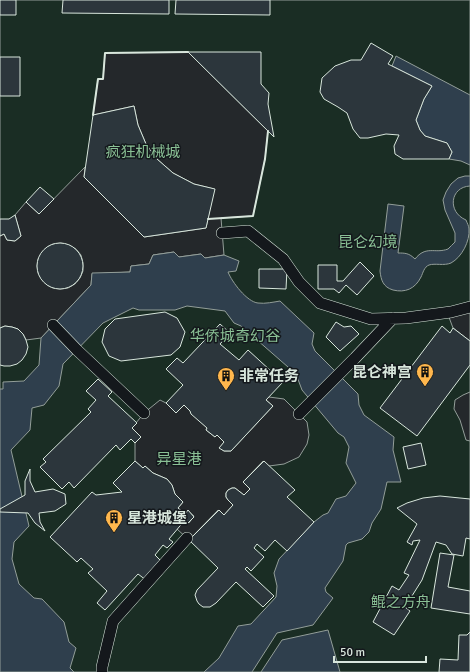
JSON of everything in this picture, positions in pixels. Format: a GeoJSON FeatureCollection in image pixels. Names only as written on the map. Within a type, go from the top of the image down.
{"type":"FeatureCollection","features":[{"type":"Feature","properties":{"kind":"street"},"geometry":{"type":"LineString","coordinates":[[222,233],[248,231],[283,259],[299,282],[320,303],[371,319],[406,318],[451,312],[470,307]]}},
{"type":"Feature","properties":{"kind":"street"},"geometry":{"type":"LineString","coordinates":[[299,414],[393,318]]}},
{"type":"Feature","properties":{"kind":"street"},"geometry":{"type":"LineString","coordinates":[[54,325],[77,350],[144,413]]}},
{"type":"Feature","properties":{"kind":"street"},"geometry":{"type":"LineString","coordinates":[[102,672],[113,621],[187,538]]}},
{"type":"Feature","properties":{"kind":"green space","name":"华侨城奇幻谷"},"geometry":{"type":"Polygon","coordinates":[[[0,0],[470,0],[470,672],[0,672],[0,0]]]}},
{"type":"Feature","properties":{"kind":"shaded area"},"geometry":{"type":"Polygon","coordinates":[[[188,52],[268,131],[265,159],[253,216],[221,218],[224,255],[205,258],[201,254],[179,257],[174,252],[153,255],[149,264],[131,266],[130,272],[92,274],[91,285],[41,338],[26,340],[18,329],[5,326],[0,328],[0,236],[4,234],[7,240],[15,241],[21,236],[15,215],[26,202],[39,214],[85,167],[84,177],[144,237],[206,228],[214,189],[194,184],[173,173],[157,159],[146,144],[138,125],[134,106],[93,115],[98,79],[103,79],[105,53],[188,52]],[[61,243],[53,244],[47,247],[38,259],[38,273],[47,285],[53,288],[68,288],[75,284],[83,271],[81,255],[76,249],[61,243]]]}},
{"type":"Feature","properties":{"kind":"shaded area"},"geometry":{"type":"Polygon","coordinates":[[[470,306],[470,341],[453,328],[447,312],[470,306]]]}},
{"type":"Feature","properties":{"kind":"shaded area"},"geometry":{"type":"Polygon","coordinates":[[[470,392],[470,441],[466,440],[460,420],[454,409],[455,400],[470,392]]]}},
{"type":"Feature","properties":{"kind":"shaded area"},"geometry":{"type":"Polygon","coordinates":[[[269,397],[284,399],[307,422],[309,435],[307,444],[299,457],[284,464],[269,466],[263,461],[243,482],[250,489],[244,495],[235,488],[228,490],[226,497],[233,505],[224,515],[218,510],[189,540],[177,529],[185,520],[189,523],[194,516],[188,511],[185,514],[178,508],[183,502],[175,494],[172,485],[167,479],[153,473],[145,466],[143,468],[135,461],[135,443],[141,437],[132,428],[144,413],[160,400],[166,403],[176,413],[184,405],[207,428],[206,430],[215,437],[217,435],[224,442],[220,448],[224,451],[231,451],[273,406],[266,400],[269,397]]]}},
{"type":"Feature","properties":{"kind":"water"},"geometry":{"type":"Polygon","coordinates":[[[396,56],[470,95],[470,165],[461,161],[449,159],[452,152],[447,143],[425,136],[420,130],[416,120],[424,99],[432,86],[392,66],[396,56]]]}},
{"type":"Feature","properties":{"kind":"water"},"geometry":{"type":"Polygon","coordinates":[[[470,176],[470,186],[463,187],[458,191],[453,200],[456,211],[466,220],[469,228],[467,243],[462,253],[451,263],[431,264],[427,266],[416,285],[409,289],[397,291],[387,287],[382,280],[380,271],[388,204],[404,206],[398,253],[407,254],[415,259],[423,252],[448,249],[455,242],[455,233],[445,210],[443,200],[451,184],[458,178],[470,176]]]}},
{"type":"Feature","properties":{"kind":"water"},"geometry":{"type":"Polygon","coordinates":[[[174,252],[179,257],[201,254],[205,258],[224,255],[239,261],[236,271],[228,272],[236,286],[249,299],[258,303],[280,301],[314,333],[312,344],[315,351],[358,394],[359,405],[364,415],[394,437],[393,450],[401,482],[387,482],[381,509],[372,523],[369,532],[362,539],[346,545],[343,561],[325,588],[326,592],[333,598],[313,625],[277,633],[252,672],[204,672],[219,658],[238,626],[251,624],[276,597],[277,586],[274,573],[279,559],[314,522],[328,513],[336,499],[346,496],[356,483],[346,463],[349,447],[344,437],[338,433],[302,390],[296,374],[241,326],[234,323],[225,311],[187,306],[175,310],[139,310],[133,308],[103,323],[63,364],[59,386],[44,405],[32,408],[30,430],[11,450],[29,526],[14,542],[12,559],[19,584],[34,598],[42,599],[64,622],[69,642],[76,648],[70,668],[74,672],[0,672],[0,389],[3,389],[3,382],[24,381],[39,365],[41,338],[91,285],[92,273],[130,272],[131,266],[149,264],[153,255],[174,252]]]}},
{"type":"Feature","properties":{"kind":"water"},"geometry":{"type":"Polygon","coordinates":[[[328,630],[340,672],[261,672],[282,640],[328,630]]]}},
{"type":"Feature","properties":{"kind":"building"},"geometry":{"type":"Polygon","coordinates":[[[0,0],[16,0],[16,15],[0,15],[0,0]]]}},
{"type":"Feature","properties":{"kind":"building"},"geometry":{"type":"Polygon","coordinates":[[[63,0],[169,0],[169,14],[62,13],[63,0]]]}},
{"type":"Feature","properties":{"kind":"building"},"geometry":{"type":"Polygon","coordinates":[[[176,0],[270,0],[270,15],[175,14],[176,0]]]}},
{"type":"Feature","properties":{"kind":"building"},"geometry":{"type":"Polygon","coordinates":[[[371,43],[393,56],[388,64],[432,86],[424,99],[416,120],[420,130],[425,136],[447,143],[452,152],[449,159],[403,159],[395,154],[394,146],[399,135],[386,134],[368,138],[360,138],[353,129],[347,113],[324,99],[320,92],[322,78],[335,66],[351,60],[361,60],[371,43]]]}},
{"type":"Feature","properties":{"kind":"building"},"geometry":{"type":"Polygon","coordinates":[[[188,52],[261,52],[261,84],[269,93],[268,104],[274,137],[188,52]]]}},
{"type":"Feature","properties":{"kind":"building"},"geometry":{"type":"Polygon","coordinates":[[[0,57],[20,57],[20,96],[0,96],[0,57]]]}},
{"type":"Feature","properties":{"kind":"building"},"geometry":{"type":"Polygon","coordinates":[[[134,106],[138,125],[146,144],[157,159],[173,173],[194,184],[215,189],[206,228],[144,237],[84,177],[93,115],[134,106]]]}},
{"type":"Feature","properties":{"kind":"building"},"geometry":{"type":"Polygon","coordinates":[[[40,187],[54,199],[39,214],[26,202],[40,187]]]}},
{"type":"Feature","properties":{"kind":"building"},"geometry":{"type":"Polygon","coordinates":[[[15,215],[21,236],[15,241],[7,240],[4,234],[0,236],[0,219],[9,219],[15,215]]]}},
{"type":"Feature","properties":{"kind":"building"},"geometry":{"type":"Polygon","coordinates":[[[60,243],[73,247],[79,253],[83,266],[79,279],[73,285],[60,289],[47,285],[41,279],[37,266],[41,253],[47,247],[60,243]]]}},
{"type":"Feature","properties":{"kind":"building"},"geometry":{"type":"Polygon","coordinates":[[[360,262],[374,276],[357,295],[346,285],[339,293],[334,289],[318,289],[318,265],[337,265],[337,281],[343,281],[360,262]]]}},
{"type":"Feature","properties":{"kind":"building"},"geometry":{"type":"Polygon","coordinates":[[[259,269],[287,269],[286,289],[259,288],[259,269]]]}},
{"type":"Feature","properties":{"kind":"building"},"geometry":{"type":"Polygon","coordinates":[[[165,312],[177,318],[185,332],[180,347],[171,355],[121,361],[109,356],[102,342],[105,329],[115,319],[165,312]]]}},
{"type":"Feature","properties":{"kind":"building"},"geometry":{"type":"Polygon","coordinates":[[[336,322],[344,327],[351,326],[359,334],[340,351],[326,337],[336,322]]]}},
{"type":"Feature","properties":{"kind":"building","name":"非常任务"},"geometry":{"type":"Polygon","coordinates":[[[220,324],[230,333],[220,344],[239,360],[248,350],[283,382],[266,400],[273,406],[231,451],[224,451],[219,448],[224,442],[217,435],[215,437],[206,430],[207,428],[191,414],[184,405],[176,413],[166,403],[183,385],[166,369],[177,358],[183,363],[220,324]]]}},
{"type":"Feature","properties":{"kind":"building"},"geometry":{"type":"Polygon","coordinates":[[[5,326],[18,329],[23,334],[28,347],[22,360],[17,364],[10,366],[0,365],[0,328],[5,326]]]}},
{"type":"Feature","properties":{"kind":"building","name":"昆仑神宫"},"geometry":{"type":"Polygon","coordinates":[[[442,326],[450,333],[453,328],[470,341],[470,365],[417,436],[380,408],[442,326]]]}},
{"type":"Feature","properties":{"kind":"building"},"geometry":{"type":"Polygon","coordinates":[[[98,379],[112,392],[108,396],[137,423],[132,428],[141,437],[135,443],[131,439],[120,450],[116,445],[74,488],[69,482],[62,489],[40,467],[46,462],[43,459],[91,412],[88,409],[96,400],[86,391],[98,379]]]}},
{"type":"Feature","properties":{"kind":"building"},"geometry":{"type":"Polygon","coordinates":[[[421,443],[426,465],[408,469],[403,447],[421,443]]]}},
{"type":"Feature","properties":{"kind":"building","name":"星港城堡"},"geometry":{"type":"Polygon","coordinates":[[[135,461],[143,468],[145,466],[153,473],[167,479],[172,485],[175,494],[183,502],[178,508],[185,514],[188,510],[194,517],[188,523],[185,520],[169,539],[173,542],[167,548],[163,545],[155,555],[162,562],[146,580],[138,574],[105,610],[97,603],[107,591],[88,573],[93,569],[81,558],[77,562],[50,537],[92,492],[96,495],[122,492],[113,483],[135,461]]]}},
{"type":"Feature","properties":{"kind":"building"},"geometry":{"type":"Polygon","coordinates":[[[264,461],[295,490],[287,497],[314,522],[287,551],[275,540],[265,551],[257,544],[254,548],[264,557],[251,571],[247,567],[245,569],[274,596],[263,607],[236,582],[216,603],[210,607],[203,607],[197,601],[195,595],[197,590],[218,568],[189,540],[219,510],[224,515],[233,505],[226,497],[228,490],[235,488],[244,495],[250,489],[243,482],[264,461]]]}},
{"type":"Feature","properties":{"kind":"building"},"geometry":{"type":"Polygon","coordinates":[[[30,469],[30,481],[35,492],[53,489],[65,494],[66,504],[55,511],[39,513],[40,522],[45,531],[35,523],[28,513],[0,512],[0,509],[25,495],[25,481],[30,469]]]}},
{"type":"Feature","properties":{"kind":"building"},"geometry":{"type":"Polygon","coordinates":[[[440,496],[470,499],[470,539],[466,538],[463,556],[452,554],[446,545],[436,542],[422,580],[405,607],[410,611],[394,635],[373,622],[392,586],[399,590],[409,575],[404,573],[420,540],[413,541],[412,545],[407,542],[417,524],[397,508],[423,498],[440,496]]]}},
{"type":"Feature","properties":{"kind":"building"},"geometry":{"type":"Polygon","coordinates":[[[440,553],[454,555],[448,587],[470,591],[470,614],[431,608],[440,553]]]}},
{"type":"Feature","properties":{"kind":"building"},"geometry":{"type":"Polygon","coordinates":[[[470,632],[470,672],[439,672],[440,659],[458,660],[459,635],[467,635],[470,632]]]}},
{"type":"Feature","properties":{"kind":"wall"},"geometry":{"type":"LineString","coordinates":[[93,115],[98,79],[103,79],[105,53],[188,52]]}},
{"type":"Feature","properties":{"kind":"wall"},"geometry":{"type":"LineString","coordinates":[[208,219],[253,216],[265,159],[268,131]]}},
{"type":"Feature","properties":{"kind":"place","name":"昆仑神宫"},"geometry":{"type":"Point","coordinates":[425,387]}},
{"type":"Feature","properties":{"kind":"place","name":"非常任务"},"geometry":{"type":"Point","coordinates":[226,391]}},
{"type":"Feature","properties":{"kind":"place","name":"星港城堡"},"geometry":{"type":"Point","coordinates":[114,533]}},
{"type":"Feature","properties":{"kind":"park label","name":"疯狂机械城"},"geometry":{"type":"Point","coordinates":[143,152]}},
{"type":"Feature","properties":{"kind":"park label","name":"昆仑幻境"},"geometry":{"type":"Point","coordinates":[368,242]}},
{"type":"Feature","properties":{"kind":"park label","name":"异星港"},"geometry":{"type":"Point","coordinates":[179,459]}},
{"type":"Feature","properties":{"kind":"park label","name":"鲲之方舟"},"geometry":{"type":"Point","coordinates":[401,602]}}]}
